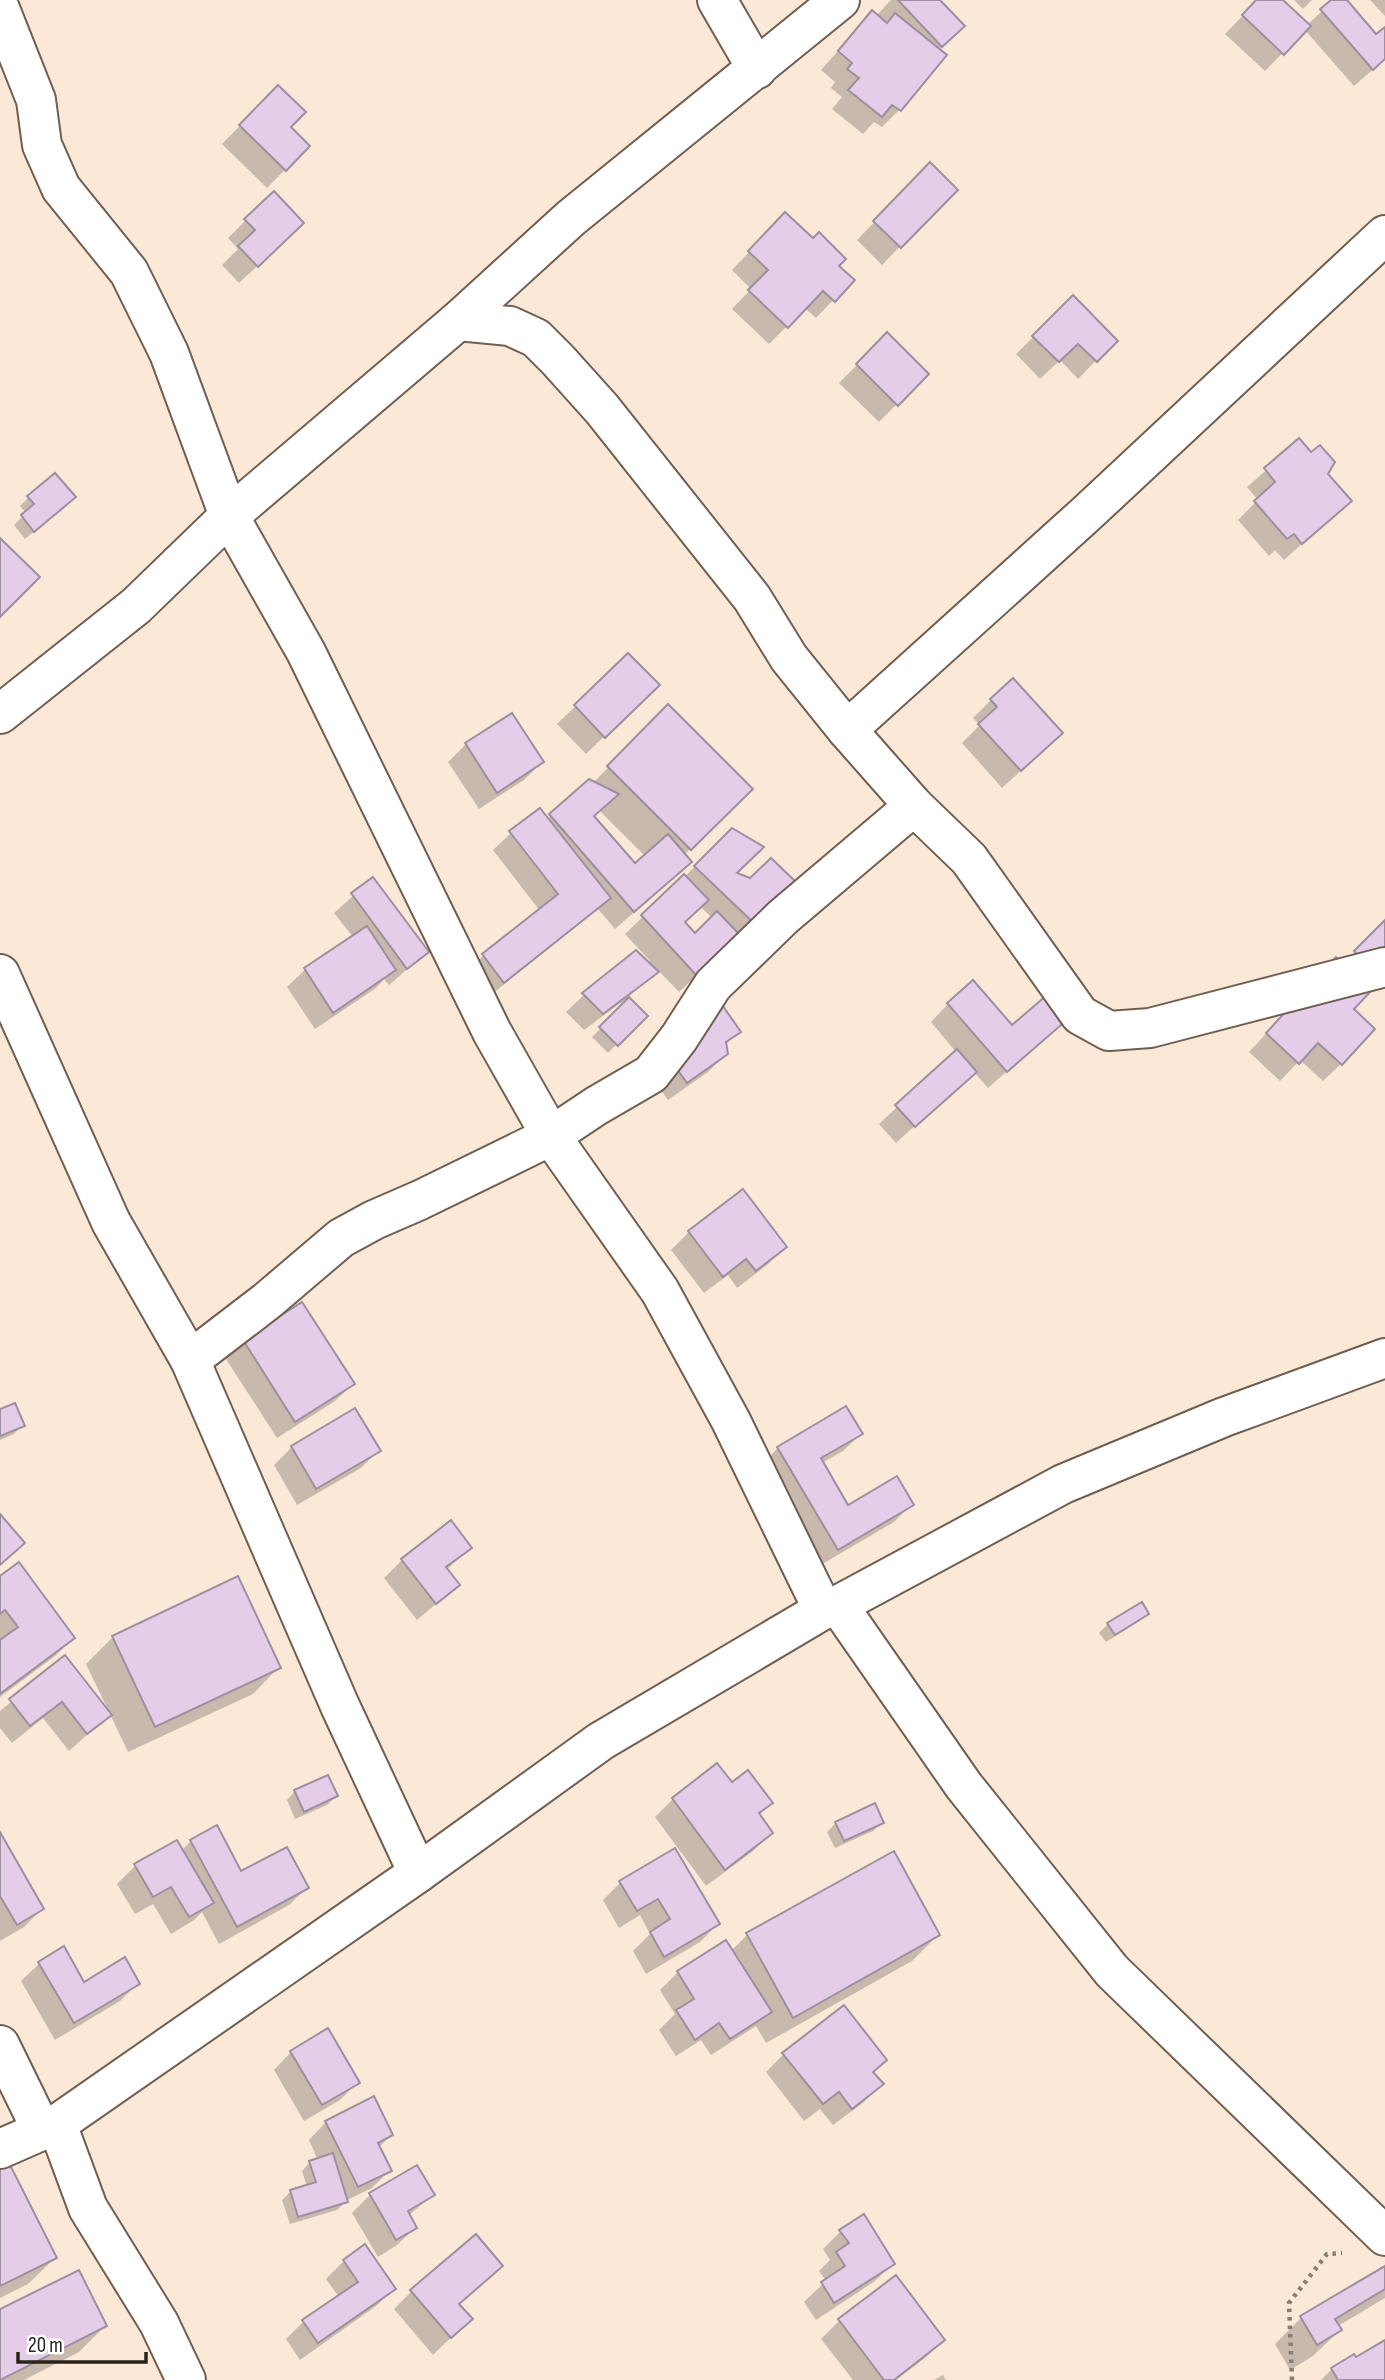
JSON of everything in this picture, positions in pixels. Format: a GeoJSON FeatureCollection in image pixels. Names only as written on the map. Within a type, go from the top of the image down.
{"type":"FeatureCollection","features":[{"type":"Feature","properties":{"kind":"street"},"geometry":{"type":"LineString","coordinates":[[717,0],[757,69]]}},
{"type":"Feature","properties":{"kind":"street"},"geometry":{"type":"LineString","coordinates":[[0,714],[136,606],[229,516],[458,321],[571,218],[840,0]]}},
{"type":"Feature","properties":{"kind":"street"},"geometry":{"type":"LineString","coordinates":[[0,9],[36,100],[41,145],[56,178],[61,188],[129,272],[169,353],[229,516],[306,652],[492,1032],[551,1136],[660,1292],[831,1608],[964,1786],[1112,1971],[1385,2236]]}},
{"type":"Feature","properties":{"kind":"street"},"geometry":{"type":"LineString","coordinates":[[847,730],[1085,515],[1385,235]]}},
{"type":"Feature","properties":{"kind":"street"},"geometry":{"type":"LineString","coordinates":[[458,321],[510,326],[536,338],[602,409],[752,598],[789,658],[847,730],[914,806],[970,859],[1080,1015],[1109,1031],[1150,1028],[1385,967]]}},
{"type":"Feature","properties":{"kind":"street"},"geometry":{"type":"LineString","coordinates":[[190,1360],[267,1301],[341,1238],[551,1136],[650,1074],[679,1038],[713,985],[783,917],[914,806]]}},
{"type":"Feature","properties":{"kind":"street"},"geometry":{"type":"LineString","coordinates":[[0,974],[111,1222],[190,1360],[341,1706],[418,1873]]}},
{"type":"Feature","properties":{"kind":"street"},"geometry":{"type":"LineString","coordinates":[[0,2149],[49,2127],[418,1873],[601,1741],[831,1608],[1063,1484],[1224,1417],[1385,1358]]}},
{"type":"Feature","properties":{"kind":"street"},"geometry":{"type":"LineString","coordinates":[[0,2045],[49,2127],[88,2208],[159,2323],[186,2380]]}},
{"type":"Feature","properties":{"kind":"path"},"geometry":{"type":"LineString","coordinates":[[1292,2380],[1289,2303],[1327,2254],[1350,2252]]}},
{"type":"Feature","properties":{"kind":"building"},"geometry":{"type":"Polygon","coordinates":[[[898,0],[940,0],[965,26],[942,47],[898,0]]]}},
{"type":"Feature","properties":{"kind":"building"},"geometry":{"type":"Polygon","coordinates":[[[1256,0],[1283,0],[1311,26],[1284,55],[1242,15],[1256,0]]]}},
{"type":"Feature","properties":{"kind":"building"},"geometry":{"type":"Polygon","coordinates":[[[1331,0],[1347,0],[1376,34],[1385,27],[1385,59],[1373,70],[1320,9],[1331,0]]]}},
{"type":"Feature","properties":{"kind":"building"},"geometry":{"type":"Polygon","coordinates":[[[872,10],[887,23],[895,13],[947,55],[901,111],[892,105],[882,117],[848,90],[859,78],[847,69],[852,63],[838,51],[872,10]]]}},
{"type":"Feature","properties":{"kind":"building"},"geometry":{"type":"Polygon","coordinates":[[[278,85],[306,112],[291,127],[310,146],[286,171],[239,125],[278,85]]]}},
{"type":"Feature","properties":{"kind":"building"},"geometry":{"type":"Polygon","coordinates":[[[930,162],[958,190],[901,248],[873,221],[930,162]]]}},
{"type":"Feature","properties":{"kind":"building"},"geometry":{"type":"Polygon","coordinates":[[[274,191],[304,223],[258,267],[238,246],[255,230],[244,219],[274,191]]]}},
{"type":"Feature","properties":{"kind":"building"},"geometry":{"type":"Polygon","coordinates":[[[785,212],[813,238],[819,232],[846,259],[839,266],[855,280],[835,302],[823,291],[788,328],[748,290],[768,270],[748,251],[785,212]]]}},
{"type":"Feature","properties":{"kind":"building"},"geometry":{"type":"Polygon","coordinates":[[[1073,295],[1118,341],[1097,362],[1078,344],[1059,362],[1032,336],[1073,295]]]}},
{"type":"Feature","properties":{"kind":"building"},"geometry":{"type":"Polygon","coordinates":[[[887,332],[929,374],[898,406],[856,364],[887,332]]]}},
{"type":"Feature","properties":{"kind":"building"},"geometry":{"type":"Polygon","coordinates":[[[1299,438],[1311,452],[1320,445],[1335,462],[1328,474],[1352,501],[1302,544],[1294,534],[1287,539],[1254,501],[1275,482],[1264,468],[1299,438]]]}},
{"type":"Feature","properties":{"kind":"building"},"geometry":{"type":"Polygon","coordinates":[[[55,473],[76,497],[34,532],[21,515],[34,504],[27,496],[55,473]]]}},
{"type":"Feature","properties":{"kind":"building"},"geometry":{"type":"Polygon","coordinates":[[[0,538],[40,577],[0,617],[0,538]]]}},
{"type":"Feature","properties":{"kind":"building"},"geometry":{"type":"Polygon","coordinates":[[[628,653],[660,685],[605,738],[574,705],[628,653]]]}},
{"type":"Feature","properties":{"kind":"building"},"geometry":{"type":"Polygon","coordinates":[[[1013,678],[1063,733],[1021,771],[978,724],[997,707],[990,699],[1013,678]]]}},
{"type":"Feature","properties":{"kind":"building"},"geometry":{"type":"Polygon","coordinates":[[[668,704],[753,789],[691,850],[607,766],[668,704]]]}},
{"type":"Feature","properties":{"kind":"building"},"geometry":{"type":"Polygon","coordinates":[[[512,713],[544,762],[497,793],[465,743],[512,713]]]}},
{"type":"Feature","properties":{"kind":"building"},"geometry":{"type":"Polygon","coordinates":[[[589,779],[619,794],[594,816],[635,863],[668,834],[692,862],[634,912],[549,814],[589,779]]]}},
{"type":"Feature","properties":{"kind":"building"},"geometry":{"type":"Polygon","coordinates":[[[540,808],[611,898],[504,983],[482,954],[558,894],[509,831],[540,808]]]}},
{"type":"Feature","properties":{"kind":"building"},"geometry":{"type":"Polygon","coordinates":[[[732,828],[764,847],[737,873],[750,878],[771,858],[798,884],[757,926],[694,866],[732,828]]]}},
{"type":"Feature","properties":{"kind":"building"},"geometry":{"type":"Polygon","coordinates":[[[684,874],[709,900],[685,922],[695,933],[717,911],[740,935],[697,976],[641,915],[684,874]]]}},
{"type":"Feature","properties":{"kind":"building"},"geometry":{"type":"Polygon","coordinates":[[[373,877],[429,952],[407,969],[351,893],[373,877]]]}},
{"type":"Feature","properties":{"kind":"building"},"geometry":{"type":"Polygon","coordinates":[[[1385,920],[1385,981],[1384,981],[1354,951],[1385,920]]]}},
{"type":"Feature","properties":{"kind":"building"},"geometry":{"type":"Polygon","coordinates":[[[367,926],[396,970],[333,1013],[304,968],[367,926]]]}},
{"type":"Feature","properties":{"kind":"building"},"geometry":{"type":"Polygon","coordinates":[[[636,950],[659,972],[603,1014],[582,993],[636,950]]]}},
{"type":"Feature","properties":{"kind":"building"},"geometry":{"type":"Polygon","coordinates":[[[1336,957],[1372,990],[1354,1009],[1375,1029],[1342,1065],[1318,1043],[1299,1064],[1266,1033],[1336,957]]]}},
{"type":"Feature","properties":{"kind":"building"},"geometry":{"type":"Polygon","coordinates":[[[973,980],[1012,1025],[1047,995],[1068,1019],[1007,1072],[947,1003],[973,980]]]}},
{"type":"Feature","properties":{"kind":"building"},"geometry":{"type":"Polygon","coordinates":[[[629,997],[648,1016],[618,1046],[599,1027],[629,997]]]}},
{"type":"Feature","properties":{"kind":"building"},"geometry":{"type":"Polygon","coordinates":[[[718,999],[741,1032],[726,1042],[728,1054],[687,1083],[657,1041],[718,999]]]}},
{"type":"Feature","properties":{"kind":"building"},"geometry":{"type":"Polygon","coordinates":[[[957,1049],[977,1072],[915,1127],[895,1105],[957,1049]]]}},
{"type":"Feature","properties":{"kind":"building"},"geometry":{"type":"Polygon","coordinates":[[[743,1189],[787,1247],[756,1271],[746,1259],[723,1277],[688,1231],[743,1189]]]}},
{"type":"Feature","properties":{"kind":"building"},"geometry":{"type":"Polygon","coordinates":[[[302,1302],[355,1384],[295,1422],[243,1340],[302,1302]]]}},
{"type":"Feature","properties":{"kind":"building"},"geometry":{"type":"Polygon","coordinates":[[[15,1403],[25,1426],[0,1436],[0,1409],[15,1403]]]}},
{"type":"Feature","properties":{"kind":"building"},"geometry":{"type":"Polygon","coordinates":[[[846,1406],[863,1434],[821,1458],[848,1505],[897,1476],[914,1505],[838,1550],[777,1447],[846,1406]]]}},
{"type":"Feature","properties":{"kind":"building"},"geometry":{"type":"Polygon","coordinates":[[[355,1408],[381,1451],[316,1489],[291,1446],[355,1408]]]}},
{"type":"Feature","properties":{"kind":"building"},"geometry":{"type":"Polygon","coordinates":[[[0,1514],[25,1543],[0,1565],[0,1514]]]}},
{"type":"Feature","properties":{"kind":"building"},"geometry":{"type":"Polygon","coordinates":[[[451,1520],[472,1548],[446,1567],[460,1585],[436,1604],[401,1559],[451,1520]]]}},
{"type":"Feature","properties":{"kind":"building"},"geometry":{"type":"Polygon","coordinates":[[[19,1562],[75,1638],[0,1694],[0,1640],[18,1627],[5,1610],[0,1614],[0,1576],[19,1562]]]}},
{"type":"Feature","properties":{"kind":"building"},"geometry":{"type":"Polygon","coordinates":[[[238,1576],[281,1668],[155,1727],[112,1636],[238,1576]]]}},
{"type":"Feature","properties":{"kind":"building"},"geometry":{"type":"Polygon","coordinates":[[[1142,1602],[1149,1614],[1115,1635],[1107,1623],[1142,1602]]]}},
{"type":"Feature","properties":{"kind":"building"},"geometry":{"type":"Polygon","coordinates":[[[65,1655],[112,1715],[87,1734],[62,1702],[30,1726],[9,1699],[65,1655]]]}},
{"type":"Feature","properties":{"kind":"building"},"geometry":{"type":"Polygon","coordinates":[[[717,1763],[732,1782],[748,1770],[773,1803],[759,1813],[773,1833],[725,1870],[672,1798],[717,1763]]]}},
{"type":"Feature","properties":{"kind":"building"},"geometry":{"type":"Polygon","coordinates":[[[328,1775],[338,1796],[304,1812],[294,1790],[328,1775]]]}},
{"type":"Feature","properties":{"kind":"building"},"geometry":{"type":"Polygon","coordinates":[[[875,1803],[884,1823],[844,1841],[835,1822],[875,1803]]]}},
{"type":"Feature","properties":{"kind":"building"},"geometry":{"type":"Polygon","coordinates":[[[217,1825],[241,1871],[287,1847],[309,1888],[237,1927],[190,1840],[217,1825]]]}},
{"type":"Feature","properties":{"kind":"building"},"geometry":{"type":"Polygon","coordinates":[[[0,1832],[44,1909],[17,1925],[0,1896],[0,1832]]]}},
{"type":"Feature","properties":{"kind":"building"},"geometry":{"type":"Polygon","coordinates":[[[177,1840],[214,1903],[189,1917],[171,1887],[153,1897],[134,1864],[177,1840]]]}},
{"type":"Feature","properties":{"kind":"building"},"geometry":{"type":"Polygon","coordinates":[[[675,1848],[720,1924],[664,1957],[650,1932],[670,1919],[658,1899],[637,1911],[619,1881],[675,1848]]]}},
{"type":"Feature","properties":{"kind":"building"},"geometry":{"type":"Polygon","coordinates":[[[894,1851],[940,1935],[793,2018],[746,1933],[894,1851]]]}},
{"type":"Feature","properties":{"kind":"building"},"geometry":{"type":"Polygon","coordinates":[[[726,1940],[772,2012],[730,2039],[719,2023],[695,2040],[676,2010],[694,1999],[677,1971],[726,1940]]]}},
{"type":"Feature","properties":{"kind":"building"},"geometry":{"type":"Polygon","coordinates":[[[64,1946],[84,1982],[125,1957],[140,1984],[74,2023],[38,1962],[64,1946]]]}},
{"type":"Feature","properties":{"kind":"building"},"geometry":{"type":"Polygon","coordinates":[[[844,2005],[887,2060],[873,2072],[884,2084],[852,2109],[839,2092],[823,2104],[782,2053],[844,2005]]]}},
{"type":"Feature","properties":{"kind":"building"},"geometry":{"type":"Polygon","coordinates":[[[328,2028],[360,2083],[322,2105],[290,2051],[328,2028]]]}},
{"type":"Feature","properties":{"kind":"building"},"geometry":{"type":"Polygon","coordinates":[[[374,2096],[393,2135],[378,2143],[392,2171],[358,2187],[325,2121],[374,2096]]]}},
{"type":"Feature","properties":{"kind":"building"},"geometry":{"type":"Polygon","coordinates":[[[333,2153],[348,2202],[298,2217],[290,2190],[316,2182],[309,2161],[333,2153]]]}},
{"type":"Feature","properties":{"kind":"building"},"geometry":{"type":"Polygon","coordinates":[[[5,2155],[57,2258],[0,2286],[0,2157],[5,2155]]]}},
{"type":"Feature","properties":{"kind":"building"},"geometry":{"type":"Polygon","coordinates":[[[417,2165],[435,2195],[408,2211],[417,2228],[396,2240],[369,2193],[417,2165]]]}},
{"type":"Feature","properties":{"kind":"building"},"geometry":{"type":"Polygon","coordinates":[[[864,2214],[895,2264],[834,2303],[821,2282],[845,2266],[836,2252],[849,2243],[839,2230],[864,2214]]]}},
{"type":"Feature","properties":{"kind":"building"},"geometry":{"type":"Polygon","coordinates":[[[476,2234],[503,2266],[459,2304],[473,2319],[451,2338],[410,2290],[476,2234]]]}},
{"type":"Feature","properties":{"kind":"building"},"geometry":{"type":"Polygon","coordinates":[[[365,2244],[396,2289],[318,2343],[302,2320],[358,2282],[343,2260],[365,2244]]]}},
{"type":"Feature","properties":{"kind":"building"},"geometry":{"type":"Polygon","coordinates":[[[1385,2266],[1385,2289],[1335,2319],[1342,2330],[1317,2345],[1300,2316],[1385,2266]]]}},
{"type":"Feature","properties":{"kind":"building"},"geometry":{"type":"Polygon","coordinates":[[[79,2270],[107,2326],[0,2380],[0,2309],[79,2270]]]}},
{"type":"Feature","properties":{"kind":"building"},"geometry":{"type":"Polygon","coordinates":[[[896,2275],[945,2340],[894,2380],[884,2380],[838,2319],[896,2275]]]}},
{"type":"Feature","properties":{"kind":"building"},"geometry":{"type":"Polygon","coordinates":[[[1385,2340],[1385,2380],[1338,2380],[1331,2368],[1385,2340]]]}}]}
